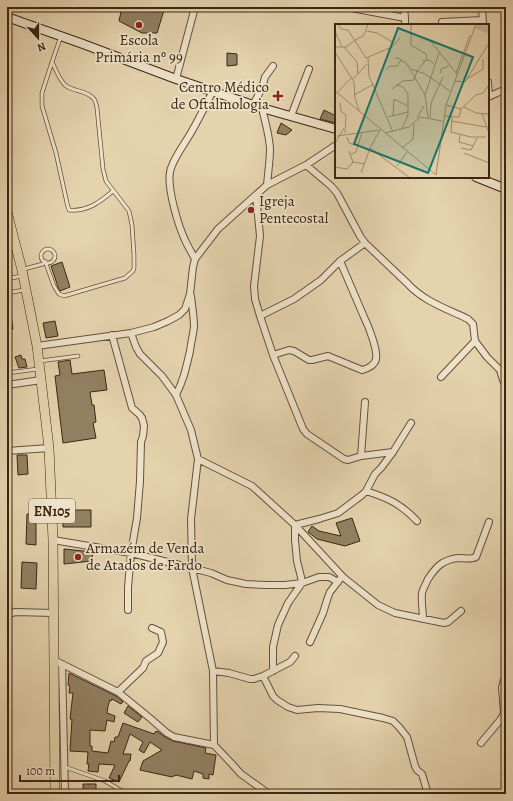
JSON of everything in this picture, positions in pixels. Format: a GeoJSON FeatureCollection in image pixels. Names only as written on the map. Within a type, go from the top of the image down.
{"type":"FeatureCollection","features":[{"type":"Feature","properties":{"kind":"main road"},"geometry":{"type":"LineString","coordinates":[[7,17],[176,79],[262,108],[335,130]]}},
{"type":"Feature","properties":{"kind":"main road"},"geometry":{"type":"LineString","coordinates":[[479,178],[506,188]]}},
{"type":"Feature","properties":{"kind":"main road","name":"EN105"},"geometry":{"type":"LineString","coordinates":[[7,212],[26,289],[37,346],[49,448],[53,540],[53,613],[62,726],[54,759],[55,794]]}},
{"type":"Feature","properties":{"kind":"street"},"geometry":{"type":"LineString","coordinates":[[176,79],[195,7]]}},
{"type":"Feature","properties":{"kind":"street"},"geometry":{"type":"LineString","coordinates":[[346,7],[405,18]]}},
{"type":"Feature","properties":{"kind":"street"},"geometry":{"type":"LineString","coordinates":[[404,7],[405,24]]}},
{"type":"Feature","properties":{"kind":"street"},"geometry":{"type":"LineString","coordinates":[[442,22],[483,23],[482,7]]}},
{"type":"Feature","properties":{"kind":"street"},"geometry":{"type":"LineString","coordinates":[[253,105],[262,88],[265,77],[273,66]]}},
{"type":"Feature","properties":{"kind":"street"},"geometry":{"type":"LineString","coordinates":[[292,116],[309,68]]}},
{"type":"Feature","properties":{"kind":"street"},"geometry":{"type":"LineString","coordinates":[[489,97],[506,89]]}},
{"type":"Feature","properties":{"kind":"street"},"geometry":{"type":"LineString","coordinates":[[195,259],[179,225],[169,183],[170,172],[180,150],[193,130],[213,91]]}},
{"type":"Feature","properties":{"kind":"street"},"geometry":{"type":"LineString","coordinates":[[262,108],[270,147],[267,185]]}},
{"type":"Feature","properties":{"kind":"street"},"geometry":{"type":"LineString","coordinates":[[37,346],[131,333],[154,327],[179,315],[185,308],[190,294],[195,259],[218,230],[267,185],[306,165],[335,146]]}},
{"type":"Feature","properties":{"kind":"street"},"geometry":{"type":"LineString","coordinates":[[306,165],[337,193],[365,243],[413,289],[423,297],[468,319],[473,324],[476,341],[500,370],[506,386]]}},
{"type":"Feature","properties":{"kind":"street"},"geometry":{"type":"LineString","coordinates":[[256,195],[260,236],[254,286],[255,299],[273,355],[303,430],[344,459],[348,460],[361,456],[393,452]]}},
{"type":"Feature","properties":{"kind":"street"},"geometry":{"type":"LineString","coordinates":[[260,316],[294,299],[321,280],[340,261],[365,243]]}},
{"type":"Feature","properties":{"kind":"street"},"geometry":{"type":"LineString","coordinates":[[273,355],[289,350],[294,351],[309,360],[328,356],[362,370],[370,367],[376,362],[377,358],[373,338],[340,261]]}},
{"type":"Feature","properties":{"kind":"street"},"geometry":{"type":"LineString","coordinates":[[176,395],[186,370],[194,326],[190,294]]}},
{"type":"Feature","properties":{"kind":"street"},"geometry":{"type":"LineString","coordinates":[[131,333],[140,354],[162,376],[176,395],[191,430],[198,459],[191,519],[192,568],[213,671],[214,745]]}},
{"type":"Feature","properties":{"kind":"street"},"geometry":{"type":"LineString","coordinates":[[112,335],[132,408],[142,418],[144,426],[143,436],[140,442],[140,481],[137,518],[131,553],[128,587],[128,610]]}},
{"type":"Feature","properties":{"kind":"street"},"geometry":{"type":"LineString","coordinates":[[441,377],[476,341]]}},
{"type":"Feature","properties":{"kind":"street"},"geometry":{"type":"LineString","coordinates":[[7,385],[41,380]]}},
{"type":"Feature","properties":{"kind":"street"},"geometry":{"type":"LineString","coordinates":[[361,456],[365,402]]}},
{"type":"Feature","properties":{"kind":"street"},"geometry":{"type":"LineString","coordinates":[[295,525],[319,520],[338,513],[366,491],[375,474],[393,452],[411,423]]}},
{"type":"Feature","properties":{"kind":"street"},"geometry":{"type":"LineString","coordinates":[[7,451],[49,448]]}},
{"type":"Feature","properties":{"kind":"street"},"geometry":{"type":"LineString","coordinates":[[198,459],[252,486],[295,525],[342,577],[378,605],[395,613],[444,623],[448,622],[461,611]]}},
{"type":"Feature","properties":{"kind":"street"},"geometry":{"type":"LineString","coordinates":[[366,491],[383,496],[398,503],[410,512],[417,521]]}},
{"type":"Feature","properties":{"kind":"street"},"geometry":{"type":"LineString","coordinates":[[423,619],[421,599],[422,591],[434,569],[440,564],[450,560],[458,558],[474,558],[489,522]]}},
{"type":"Feature","properties":{"kind":"street"},"geometry":{"type":"LineString","coordinates":[[273,671],[273,647],[278,624],[288,603],[302,583],[297,561],[295,525]]}},
{"type":"Feature","properties":{"kind":"street"},"geometry":{"type":"LineString","coordinates":[[53,540],[131,553],[211,573],[228,580],[246,584],[266,586],[284,585],[302,583],[319,577],[329,577],[338,582]]}},
{"type":"Feature","properties":{"kind":"street"},"geometry":{"type":"LineString","coordinates":[[310,642],[323,613],[330,592],[342,577]]}},
{"type":"Feature","properties":{"kind":"street"},"geometry":{"type":"LineString","coordinates":[[7,614],[16,612],[53,613]]}},
{"type":"Feature","properties":{"kind":"street"},"geometry":{"type":"LineString","coordinates":[[118,692],[142,668],[146,661],[158,653],[163,642],[161,632],[152,628]]}},
{"type":"Feature","properties":{"kind":"street"},"geometry":{"type":"LineString","coordinates":[[213,671],[254,679],[290,662],[296,656]]}},
{"type":"Feature","properties":{"kind":"street"},"geometry":{"type":"LineString","coordinates":[[58,662],[118,692],[151,718],[167,733],[174,737],[214,745],[241,774],[269,794]]}},
{"type":"Feature","properties":{"kind":"street"},"geometry":{"type":"LineString","coordinates":[[263,676],[273,696],[288,707],[297,710],[318,708],[340,709],[393,721],[406,736],[414,766],[422,774],[428,794]]}},
{"type":"Feature","properties":{"kind":"street"},"geometry":{"type":"LineString","coordinates":[[481,743],[501,719],[504,713],[502,687],[506,676]]}},
{"type":"Feature","properties":{"kind":"street"},"geometry":{"type":"LineString","coordinates":[[62,726],[65,794]]}},
{"type":"Feature","properties":{"kind":"street"},"geometry":{"type":"LineString","coordinates":[[54,759],[64,760]]}},
{"type":"Feature","properties":{"kind":"lane"},"geometry":{"type":"LineString","coordinates":[[61,36],[42,93],[42,106],[56,153],[67,203],[70,210],[77,211],[86,209],[102,200],[113,191]]}},
{"type":"Feature","properties":{"kind":"lane"},"geometry":{"type":"LineString","coordinates":[[7,279],[43,264],[45,261],[50,262],[54,258],[55,254],[51,250],[45,250],[42,253],[42,258],[45,261],[54,286],[59,294],[64,296],[125,278],[133,271],[134,268],[132,225],[129,211],[106,181],[102,169],[97,108],[94,99],[87,94],[66,86],[61,80],[52,62]]}},
{"type":"Feature","properties":{"kind":"lane"},"geometry":{"type":"LineString","coordinates":[[7,293],[26,289]]}},
{"type":"Feature","properties":{"kind":"lane"},"geometry":{"type":"LineString","coordinates":[[7,373],[78,356]]}},
{"type":"Feature","properties":{"kind":"lane"},"geometry":{"type":"LineString","coordinates":[[64,767],[105,781],[128,794]]}},
{"type":"Feature","properties":{"kind":"building"},"geometry":{"type":"Polygon","coordinates":[[[122,7],[165,7],[157,33],[142,33],[119,21],[122,7]]]}},
{"type":"Feature","properties":{"kind":"building"},"geometry":{"type":"Polygon","coordinates":[[[227,53],[237,54],[237,65],[227,66],[227,53]]]}},
{"type":"Feature","properties":{"kind":"building"},"geometry":{"type":"Polygon","coordinates":[[[324,110],[335,116],[335,123],[320,119],[324,110]]]}},
{"type":"Feature","properties":{"kind":"building"},"geometry":{"type":"Polygon","coordinates":[[[281,123],[292,130],[286,135],[277,133],[281,123]]]}},
{"type":"Feature","properties":{"kind":"building"},"geometry":{"type":"Polygon","coordinates":[[[62,262],[70,287],[60,291],[51,266],[62,262]]]}},
{"type":"Feature","properties":{"kind":"building"},"geometry":{"type":"Polygon","coordinates":[[[7,309],[10,309],[13,329],[7,330],[7,309]]]}},
{"type":"Feature","properties":{"kind":"building"},"geometry":{"type":"Polygon","coordinates":[[[55,321],[58,336],[46,338],[43,323],[55,321]]]}},
{"type":"Feature","properties":{"kind":"building"},"geometry":{"type":"Polygon","coordinates":[[[21,355],[22,359],[25,359],[27,367],[19,368],[15,357],[21,355]]]}},
{"type":"Feature","properties":{"kind":"building"},"geometry":{"type":"Polygon","coordinates":[[[70,360],[72,374],[104,370],[107,390],[90,392],[92,405],[94,405],[96,422],[93,423],[96,438],[63,443],[55,376],[60,375],[58,362],[70,360]]]}},
{"type":"Feature","properties":{"kind":"building"},"geometry":{"type":"Polygon","coordinates":[[[17,455],[27,455],[28,474],[18,475],[17,455]]]}},
{"type":"Feature","properties":{"kind":"building"},"geometry":{"type":"Polygon","coordinates":[[[63,510],[91,510],[91,527],[63,527],[63,510]]]}},
{"type":"Feature","properties":{"kind":"building"},"geometry":{"type":"Polygon","coordinates":[[[27,514],[36,514],[36,545],[26,544],[27,514]]]}},
{"type":"Feature","properties":{"kind":"building"},"geometry":{"type":"Polygon","coordinates":[[[352,518],[360,541],[345,546],[317,539],[308,532],[312,526],[319,531],[341,536],[336,523],[352,518]]]}},
{"type":"Feature","properties":{"kind":"building","name":"Armazém de Venda de Atados de Fardo"},"geometry":{"type":"Polygon","coordinates":[[[64,549],[93,552],[92,561],[64,564],[64,549]]]}},
{"type":"Feature","properties":{"kind":"building"},"geometry":{"type":"Polygon","coordinates":[[[22,562],[37,563],[36,589],[21,588],[22,562]]]}},
{"type":"Feature","properties":{"kind":"building"},"geometry":{"type":"Polygon","coordinates":[[[69,673],[116,696],[123,702],[121,704],[112,699],[111,701],[110,700],[107,713],[115,716],[114,722],[107,720],[105,731],[90,730],[90,746],[92,746],[92,751],[108,753],[111,741],[114,742],[115,737],[118,737],[123,723],[154,734],[157,731],[173,741],[206,748],[205,753],[216,755],[213,775],[209,774],[209,779],[203,778],[203,774],[194,771],[192,779],[176,775],[172,777],[140,770],[143,761],[162,750],[150,742],[144,753],[139,750],[143,742],[130,734],[123,754],[131,754],[130,761],[119,782],[109,778],[115,765],[99,764],[98,772],[88,771],[88,752],[70,751],[72,719],[70,719],[73,693],[69,693],[69,673]]]}},
{"type":"Feature","properties":{"kind":"building"},"geometry":{"type":"Polygon","coordinates":[[[128,706],[142,717],[138,722],[124,713],[128,706]]]}},
{"type":"Feature","properties":{"kind":"building"},"geometry":{"type":"Polygon","coordinates":[[[83,784],[96,784],[96,791],[83,792],[83,784]]]}},
{"type":"Feature","properties":{"kind":"place","name":"Escola Primária nº 99"},"geometry":{"type":"Point","coordinates":[139,25]}},
{"type":"Feature","properties":{"kind":"place","name":"Centro Médico de Oftalmologia"},"geometry":{"type":"Point","coordinates":[278,96]}},
{"type":"Feature","properties":{"kind":"place","name":"Igreja Pentecostal"},"geometry":{"type":"Point","coordinates":[251,210]}},
{"type":"Feature","properties":{"kind":"place","name":"Armazém de Venda de Atados de Fardo"},"geometry":{"type":"Point","coordinates":[78,557]}}]}
